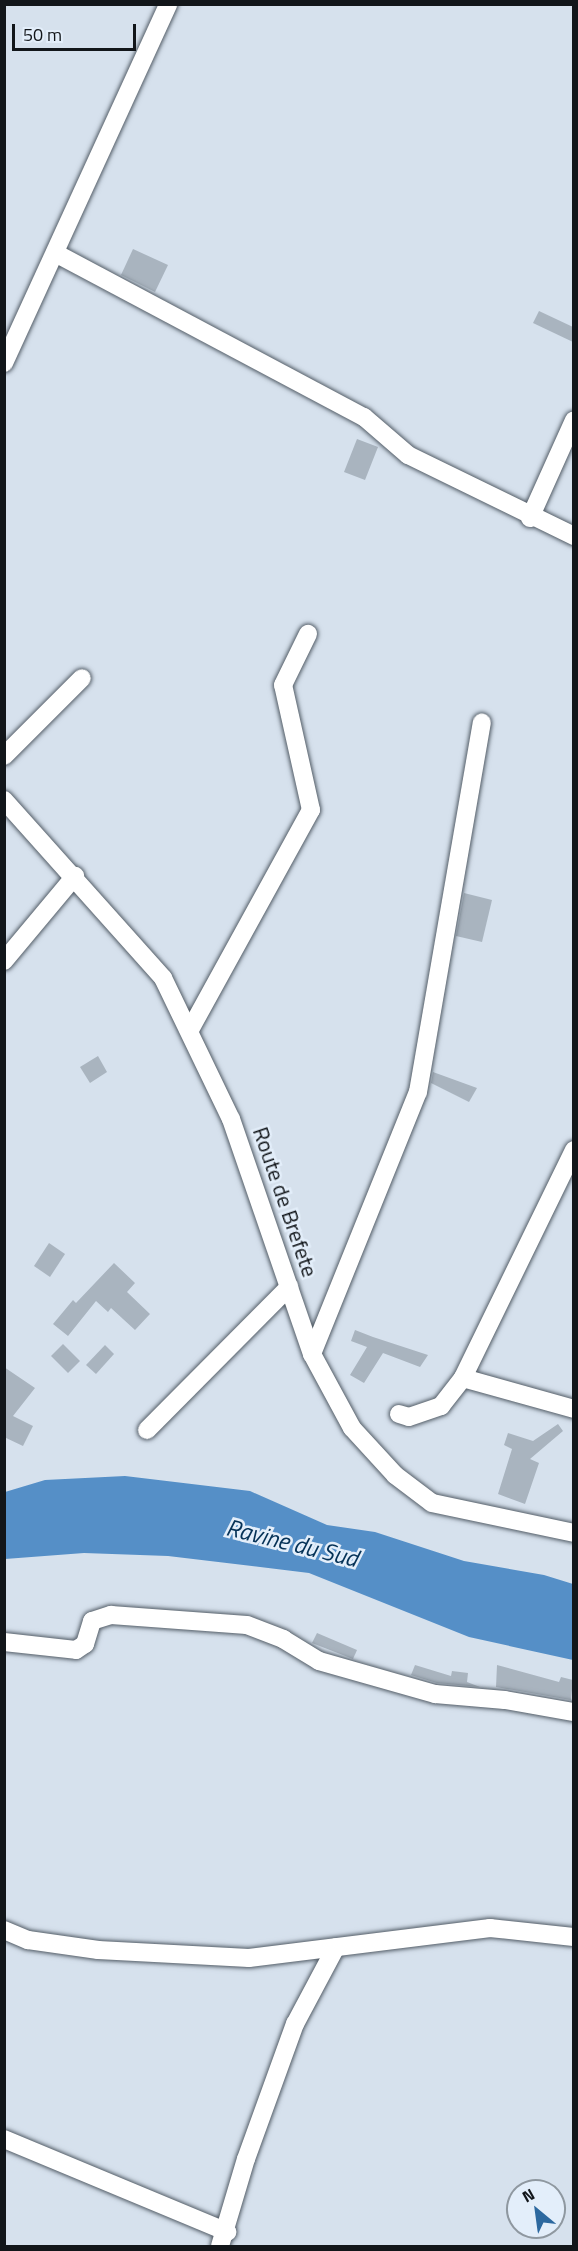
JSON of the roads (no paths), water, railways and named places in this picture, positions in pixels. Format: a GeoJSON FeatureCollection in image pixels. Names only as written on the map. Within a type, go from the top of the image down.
{"type":"FeatureCollection","features":[{"type":"Feature","properties":{"kind":"street"},"geometry":{"type":"LineString","coordinates":[[4,363],[57,254],[168,4]]}},
{"type":"Feature","properties":{"kind":"street"},"geometry":{"type":"LineString","coordinates":[[57,254],[364,417],[408,455],[530,518],[573,536]]}},
{"type":"Feature","properties":{"kind":"street"},"geometry":{"type":"LineString","coordinates":[[530,518],[573,420]]}},
{"type":"Feature","properties":{"kind":"street"},"geometry":{"type":"LineString","coordinates":[[190,1028],[311,810],[283,685],[308,634]]}},
{"type":"Feature","properties":{"kind":"street"},"geometry":{"type":"LineString","coordinates":[[4,756],[82,678]]}},
{"type":"Feature","properties":{"kind":"street"},"geometry":{"type":"LineString","coordinates":[[312,1354],[417,1092],[482,722]]}},
{"type":"Feature","properties":{"kind":"street","name":"Route de Brefete"},"geometry":{"type":"LineString","coordinates":[[4,800],[75,876],[163,978],[190,1028],[231,1119],[312,1354],[352,1428],[395,1475],[432,1503],[573,1533]]}},
{"type":"Feature","properties":{"kind":"street"},"geometry":{"type":"LineString","coordinates":[[4,961],[75,876]]}},
{"type":"Feature","properties":{"kind":"street"},"geometry":{"type":"LineString","coordinates":[[399,1414],[409,1417],[441,1406],[463,1378],[573,1149]]}},
{"type":"Feature","properties":{"kind":"street"},"geometry":{"type":"LineString","coordinates":[[147,1430],[289,1287]]}},
{"type":"Feature","properties":{"kind":"street"},"geometry":{"type":"LineString","coordinates":[[463,1378],[573,1409]]}},
{"type":"Feature","properties":{"kind":"street"},"geometry":{"type":"LineString","coordinates":[[4,1642],[76,1650],[86,1644],[92,1621],[111,1615],[248,1625],[283,1639],[319,1661],[435,1694],[504,1700],[573,1712]]}},
{"type":"Feature","properties":{"kind":"street"},"geometry":{"type":"LineString","coordinates":[[4,1930],[28,1940],[98,1950],[249,1958],[490,1928],[573,1937]]}},
{"type":"Feature","properties":{"kind":"street"},"geometry":{"type":"LineString","coordinates":[[4,2139],[223,2239],[246,2159],[295,2024],[336,1947]]}},
{"type":"Feature","properties":{"kind":"water","name":"Ravine du Sud"},"geometry":{"type":"Polygon","coordinates":[[[125,1476],[250,1491],[327,1525],[375,1532],[464,1561],[544,1575],[573,1584],[573,1660],[469,1637],[309,1573],[168,1556],[84,1553],[5,1559],[5,1492],[45,1480],[125,1476]]]}}]}
